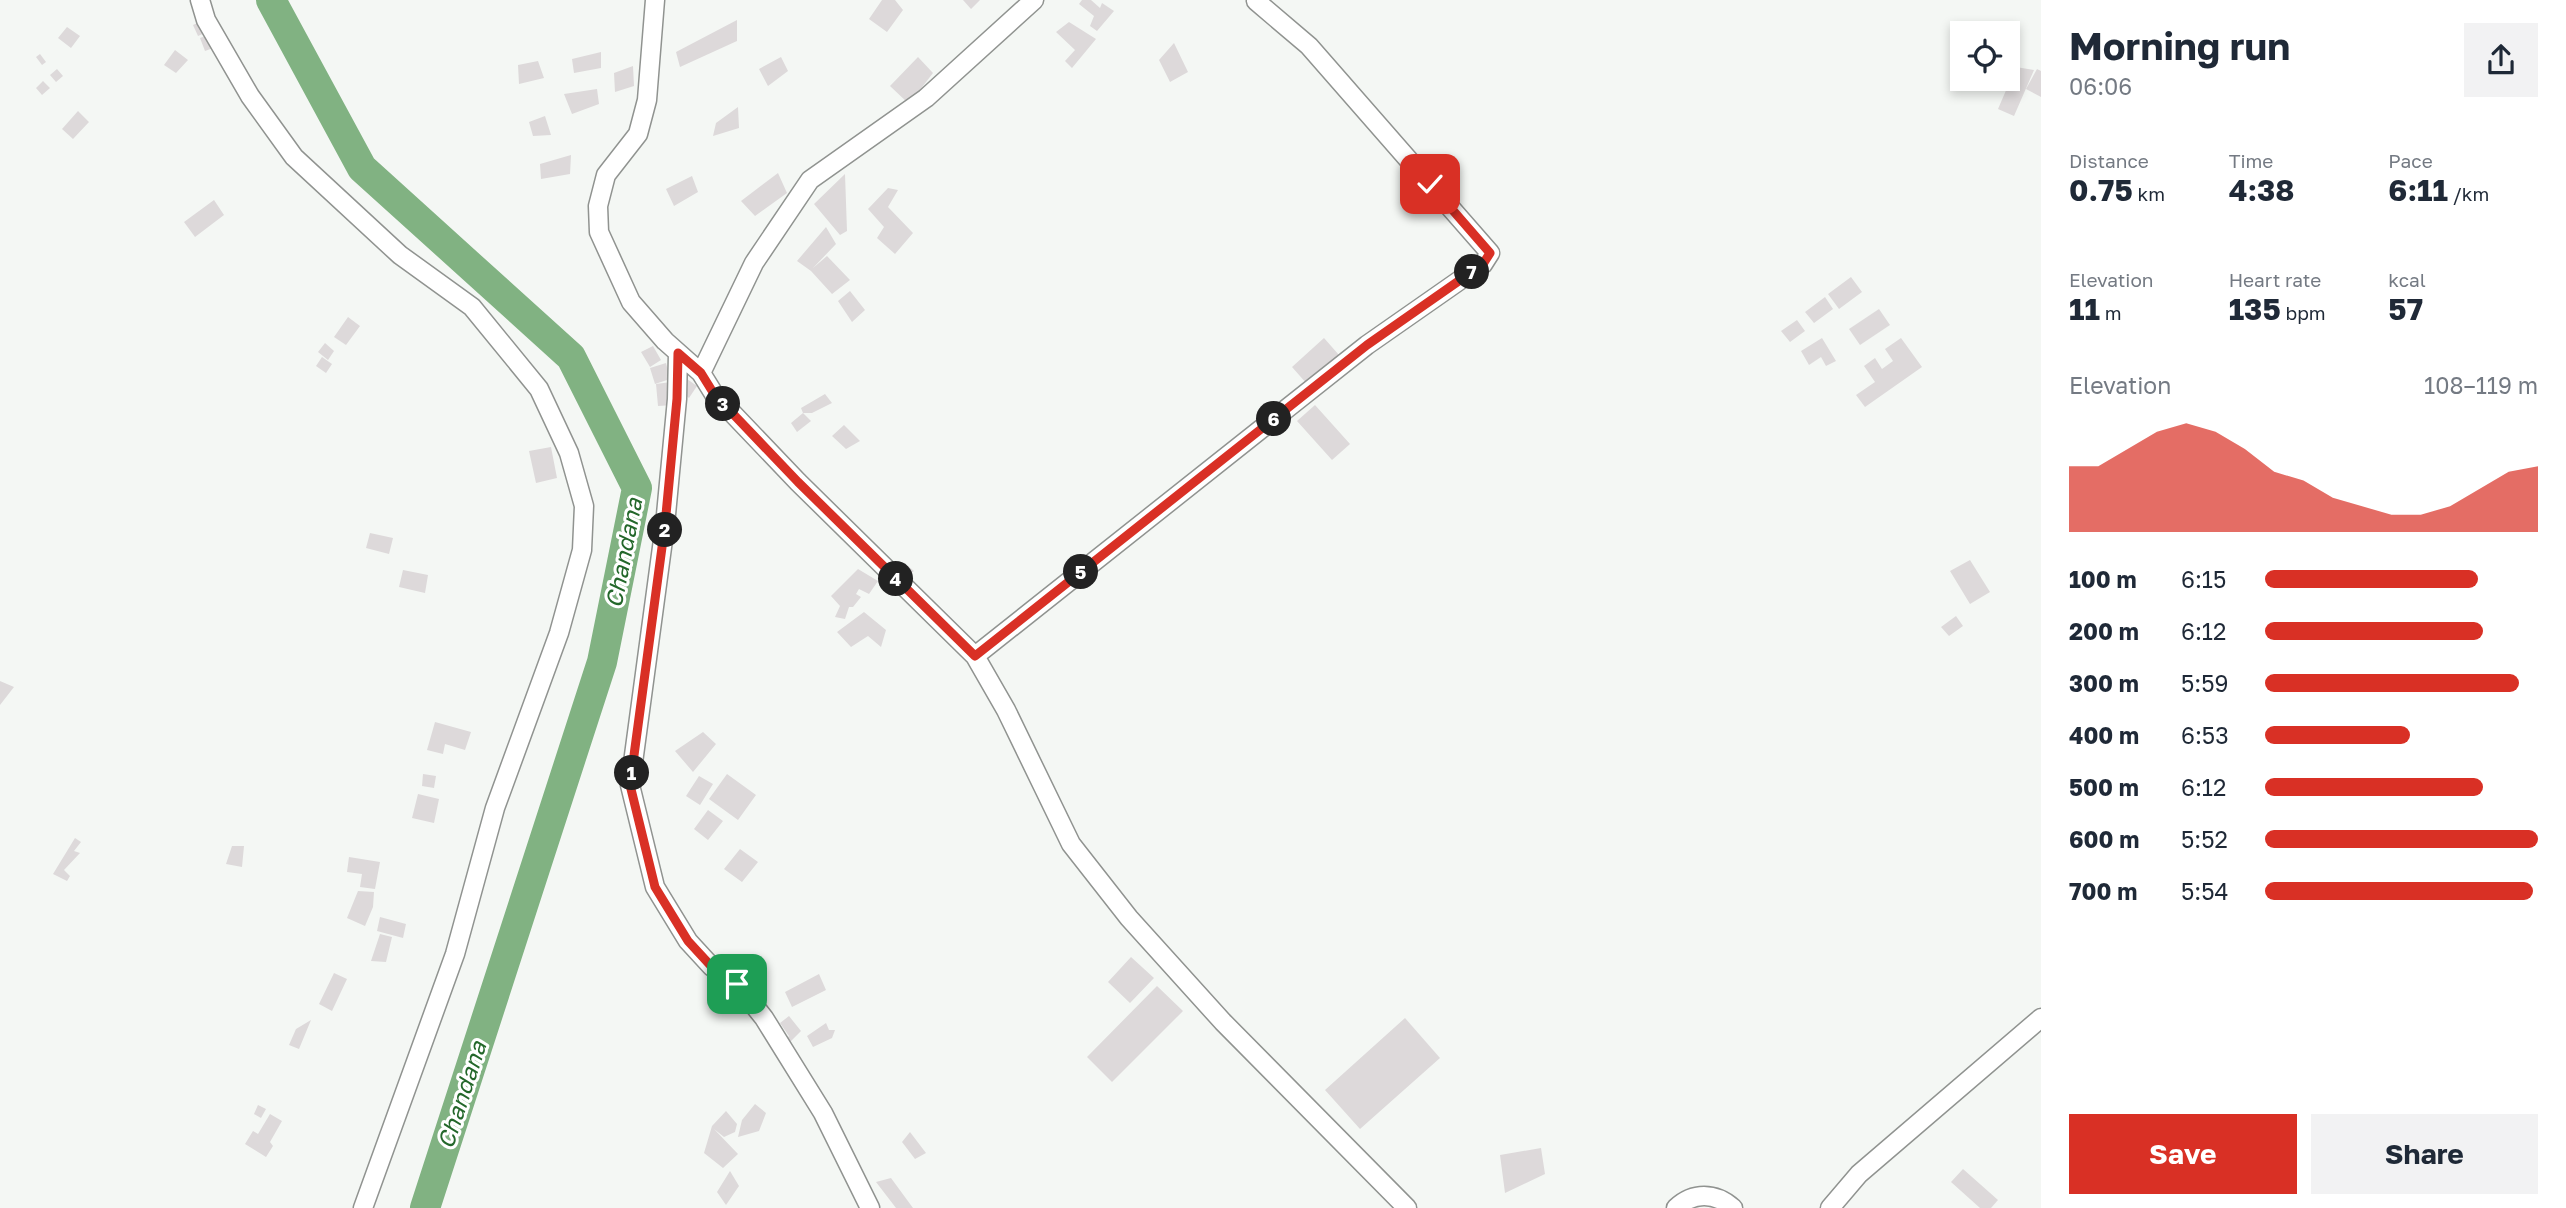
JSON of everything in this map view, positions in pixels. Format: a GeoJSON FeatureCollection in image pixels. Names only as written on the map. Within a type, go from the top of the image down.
{"type":"FeatureCollection","features":[{"type":"Feature","properties":{"kind":"street"},"geometry":{"type":"LineString","coordinates":[[200,0],[206,20],[250,96],[294,157],[400,255],[472,307],[539,389],[569,453],[584,506],[582,550],[559,633],[495,808],[455,954],[363,1208]]}},
{"type":"Feature","properties":{"kind":"street"},"geometry":{"type":"LineString","coordinates":[[654,0],[647,100],[638,134],[606,175],[598,205],[599,232],[631,302],[665,341],[701,373],[714,394],[798,482],[975,656],[1006,710],[1071,844],[1096,876],[1129,918],[1223,1022],[1407,1208]]}},
{"type":"Feature","properties":{"kind":"street"},"geometry":{"type":"LineString","coordinates":[[701,373],[754,263],[810,180],[926,98],[1034,0]]}},
{"type":"Feature","properties":{"kind":"street"},"geometry":{"type":"LineString","coordinates":[[975,656],[1367,345],[1483,264],[1490,253],[1309,46],[1256,1]]}},
{"type":"Feature","properties":{"kind":"street"},"geometry":{"type":"LineString","coordinates":[[678,353],[677,399],[665,525],[630,785],[655,887],[688,941],[711,966],[737,984],[764,1018],[823,1113],[870,1208]]}},
{"type":"Feature","properties":{"kind":"street"},"geometry":{"type":"LineString","coordinates":[[1830,1208],[1859,1174],[2041,1018]]}},
{"type":"Feature","properties":{"kind":"street"},"geometry":{"type":"LineString","coordinates":[[1676,1208],[1687,1197],[1704,1195],[1733,1208]]}},
{"type":"Feature","properties":{"kind":"building"},"geometry":{"type":"Polygon","coordinates":[[[882,0],[895,0],[903,10],[887,32],[869,19],[882,0]]]}},
{"type":"Feature","properties":{"kind":"building"},"geometry":{"type":"Polygon","coordinates":[[[963,0],[980,0],[971,9],[963,0]]]}},
{"type":"Feature","properties":{"kind":"building"},"geometry":{"type":"Polygon","coordinates":[[[1082,0],[1091,0],[1100,8],[1102,3],[1114,11],[1097,31],[1090,26],[1094,16],[1079,4],[1082,0]]]}},
{"type":"Feature","properties":{"kind":"building"},"geometry":{"type":"Polygon","coordinates":[[[737,20],[737,41],[680,67],[676,52],[737,20]]]}},
{"type":"Feature","properties":{"kind":"building"},"geometry":{"type":"Polygon","coordinates":[[[202,21],[207,32],[198,36],[193,25],[202,21]]]}},
{"type":"Feature","properties":{"kind":"building"},"geometry":{"type":"Polygon","coordinates":[[[1069,22],[1096,39],[1072,68],[1065,61],[1075,50],[1056,32],[1069,22]]]}},
{"type":"Feature","properties":{"kind":"building"},"geometry":{"type":"Polygon","coordinates":[[[67,27],[80,36],[71,48],[58,38],[67,27]]]}},
{"type":"Feature","properties":{"kind":"building"},"geometry":{"type":"Polygon","coordinates":[[[208,35],[213,48],[205,51],[200,38],[208,35]]]}},
{"type":"Feature","properties":{"kind":"building"},"geometry":{"type":"Polygon","coordinates":[[[1174,43],[1188,72],[1170,82],[1159,60],[1174,43]]]}},
{"type":"Feature","properties":{"kind":"building"},"geometry":{"type":"Polygon","coordinates":[[[175,50],[188,60],[176,73],[164,65],[175,50]]]}},
{"type":"Feature","properties":{"kind":"building"},"geometry":{"type":"Polygon","coordinates":[[[601,52],[601,68],[574,73],[572,59],[601,52]]]}},
{"type":"Feature","properties":{"kind":"building"},"geometry":{"type":"Polygon","coordinates":[[[40,54],[46,62],[42,65],[36,57],[40,54]]]}},
{"type":"Feature","properties":{"kind":"building"},"geometry":{"type":"Polygon","coordinates":[[[781,57],[788,71],[768,86],[759,69],[781,57]]]}},
{"type":"Feature","properties":{"kind":"building"},"geometry":{"type":"Polygon","coordinates":[[[918,57],[933,73],[909,104],[890,86],[918,57]]]}},
{"type":"Feature","properties":{"kind":"building"},"geometry":{"type":"Polygon","coordinates":[[[538,61],[544,78],[519,84],[518,65],[538,61]]]}},
{"type":"Feature","properties":{"kind":"building"},"geometry":{"type":"Polygon","coordinates":[[[633,66],[634,86],[615,92],[614,73],[633,66]]]}},
{"type":"Feature","properties":{"kind":"building"},"geometry":{"type":"Polygon","coordinates":[[[2020,68],[2034,70],[2014,116],[1998,109],[2006,91],[2020,91],[2020,68]]]}},
{"type":"Feature","properties":{"kind":"building"},"geometry":{"type":"Polygon","coordinates":[[[57,69],[63,76],[56,82],[50,75],[57,69]]]}},
{"type":"Feature","properties":{"kind":"building"},"geometry":{"type":"Polygon","coordinates":[[[2037,69],[2041,71],[2041,97],[2026,89],[2037,69]]]}},
{"type":"Feature","properties":{"kind":"building"},"geometry":{"type":"Polygon","coordinates":[[[43,81],[50,88],[42,95],[36,88],[43,81]]]}},
{"type":"Feature","properties":{"kind":"building"},"geometry":{"type":"Polygon","coordinates":[[[597,89],[599,104],[572,114],[564,94],[597,89]]]}},
{"type":"Feature","properties":{"kind":"building"},"geometry":{"type":"Polygon","coordinates":[[[738,107],[739,128],[713,136],[716,123],[738,107]]]}},
{"type":"Feature","properties":{"kind":"building"},"geometry":{"type":"Polygon","coordinates":[[[78,111],[89,122],[73,139],[62,129],[78,111]]]}},
{"type":"Feature","properties":{"kind":"building"},"geometry":{"type":"Polygon","coordinates":[[[545,116],[551,135],[533,136],[529,122],[545,116]]]}},
{"type":"Feature","properties":{"kind":"building"},"geometry":{"type":"Polygon","coordinates":[[[571,155],[570,174],[541,179],[540,164],[571,155]]]}},
{"type":"Feature","properties":{"kind":"building"},"geometry":{"type":"Polygon","coordinates":[[[778,173],[787,193],[755,216],[741,201],[778,173]]]}},
{"type":"Feature","properties":{"kind":"building"},"geometry":{"type":"Polygon","coordinates":[[[845,174],[847,231],[840,235],[814,204],[845,174]]]}},
{"type":"Feature","properties":{"kind":"building"},"geometry":{"type":"Polygon","coordinates":[[[692,176],[698,192],[674,206],[666,189],[692,176]]]}},
{"type":"Feature","properties":{"kind":"building"},"geometry":{"type":"Polygon","coordinates":[[[888,188],[898,190],[888,207],[913,233],[895,254],[877,238],[884,227],[868,209],[888,188]]]}},
{"type":"Feature","properties":{"kind":"building"},"geometry":{"type":"Polygon","coordinates":[[[214,200],[224,215],[195,237],[184,222],[214,200]]]}},
{"type":"Feature","properties":{"kind":"building"},"geometry":{"type":"Polygon","coordinates":[[[826,227],[836,244],[813,268],[827,256],[850,280],[832,294],[811,271],[797,261],[826,227]]]}},
{"type":"Feature","properties":{"kind":"building"},"geometry":{"type":"Polygon","coordinates":[[[1851,277],[1862,292],[1839,309],[1828,294],[1851,277]]]}},
{"type":"Feature","properties":{"kind":"building"},"geometry":{"type":"Polygon","coordinates":[[[850,291],[865,310],[852,322],[838,301],[850,291]]]}},
{"type":"Feature","properties":{"kind":"building"},"geometry":{"type":"Polygon","coordinates":[[[1825,297],[1833,309],[1814,323],[1805,312],[1825,297]]]}},
{"type":"Feature","properties":{"kind":"building"},"geometry":{"type":"Polygon","coordinates":[[[1879,309],[1890,325],[1860,345],[1849,329],[1879,309]]]}},
{"type":"Feature","properties":{"kind":"building"},"geometry":{"type":"Polygon","coordinates":[[[348,317],[360,326],[346,345],[334,337],[348,317]]]}},
{"type":"Feature","properties":{"kind":"building"},"geometry":{"type":"Polygon","coordinates":[[[1797,320],[1805,331],[1790,342],[1781,331],[1797,320]]]}},
{"type":"Feature","properties":{"kind":"building"},"geometry":{"type":"Polygon","coordinates":[[[1324,338],[1339,355],[1307,384],[1292,367],[1324,338]]]}},
{"type":"Feature","properties":{"kind":"building"},"geometry":{"type":"Polygon","coordinates":[[[1822,338],[1836,361],[1826,366],[1821,357],[1809,365],[1801,351],[1822,338]]]}},
{"type":"Feature","properties":{"kind":"building"},"geometry":{"type":"Polygon","coordinates":[[[1901,338],[1922,367],[1865,407],[1856,395],[1875,382],[1864,366],[1875,358],[1882,369],[1893,361],[1885,349],[1901,338]]]}},
{"type":"Feature","properties":{"kind":"building"},"geometry":{"type":"Polygon","coordinates":[[[325,343],[334,351],[328,360],[318,352],[325,343]]]}},
{"type":"Feature","properties":{"kind":"building"},"geometry":{"type":"Polygon","coordinates":[[[653,346],[661,360],[650,367],[641,352],[653,346]]]}},
{"type":"Feature","properties":{"kind":"building"},"geometry":{"type":"Polygon","coordinates":[[[322,357],[332,364],[326,373],[316,366],[322,357]]]}},
{"type":"Feature","properties":{"kind":"building"},"geometry":{"type":"Polygon","coordinates":[[[666,363],[670,379],[655,384],[650,368],[666,363]]]}},
{"type":"Feature","properties":{"kind":"building"},"geometry":{"type":"Polygon","coordinates":[[[687,379],[697,386],[689,398],[679,390],[687,379]]]}},
{"type":"Feature","properties":{"kind":"building"},"geometry":{"type":"Polygon","coordinates":[[[671,382],[674,405],[658,406],[656,384],[671,382]]]}},
{"type":"Feature","properties":{"kind":"building"},"geometry":{"type":"Polygon","coordinates":[[[825,394],[832,403],[812,413],[803,413],[801,408],[825,394]]]}},
{"type":"Feature","properties":{"kind":"building"},"geometry":{"type":"Polygon","coordinates":[[[1315,405],[1350,444],[1332,460],[1297,421],[1315,405]]]}},
{"type":"Feature","properties":{"kind":"building"},"geometry":{"type":"Polygon","coordinates":[[[803,413],[811,421],[797,432],[791,423],[803,413]]]}},
{"type":"Feature","properties":{"kind":"building"},"geometry":{"type":"Polygon","coordinates":[[[844,425],[860,441],[846,449],[832,436],[844,425]]]}},
{"type":"Feature","properties":{"kind":"building"},"geometry":{"type":"Polygon","coordinates":[[[551,447],[557,478],[536,483],[529,451],[551,447]]]}},
{"type":"Feature","properties":{"kind":"building"},"geometry":{"type":"Polygon","coordinates":[[[370,533],[393,538],[389,554],[366,548],[370,533]]]}},
{"type":"Feature","properties":{"kind":"building"},"geometry":{"type":"Polygon","coordinates":[[[1970,560],[1990,592],[1970,604],[1950,571],[1970,560]]]}},
{"type":"Feature","properties":{"kind":"building"},"geometry":{"type":"Polygon","coordinates":[[[908,566],[914,571],[902,580],[898,568],[908,566]]]}},
{"type":"Feature","properties":{"kind":"building"},"geometry":{"type":"Polygon","coordinates":[[[858,569],[878,581],[869,594],[859,589],[856,594],[861,597],[853,607],[849,607],[845,619],[835,617],[840,606],[831,596],[858,569]]]}},
{"type":"Feature","properties":{"kind":"building"},"geometry":{"type":"Polygon","coordinates":[[[403,570],[428,575],[425,593],[399,587],[403,570]]]}},
{"type":"Feature","properties":{"kind":"building"},"geometry":{"type":"Polygon","coordinates":[[[864,612],[886,630],[881,647],[868,636],[851,647],[837,632],[864,612]]]}},
{"type":"Feature","properties":{"kind":"building"},"geometry":{"type":"Polygon","coordinates":[[[1956,616],[1963,626],[1949,636],[1941,627],[1956,616]]]}},
{"type":"Feature","properties":{"kind":"building"},"geometry":{"type":"Polygon","coordinates":[[[0,681],[14,687],[0,705],[0,681]]]}},
{"type":"Feature","properties":{"kind":"building"},"geometry":{"type":"Polygon","coordinates":[[[435,722],[471,732],[465,750],[445,744],[443,754],[427,750],[435,722]]]}},
{"type":"Feature","properties":{"kind":"building"},"geometry":{"type":"Polygon","coordinates":[[[703,732],[716,744],[693,772],[675,751],[703,732]]]}},
{"type":"Feature","properties":{"kind":"building"},"geometry":{"type":"Polygon","coordinates":[[[423,774],[436,776],[434,788],[422,786],[423,774]]]}},
{"type":"Feature","properties":{"kind":"building"},"geometry":{"type":"Polygon","coordinates":[[[727,774],[756,795],[738,820],[709,799],[727,774]]]}},
{"type":"Feature","properties":{"kind":"building"},"geometry":{"type":"Polygon","coordinates":[[[699,776],[713,784],[700,805],[686,796],[699,776]]]}},
{"type":"Feature","properties":{"kind":"building"},"geometry":{"type":"Polygon","coordinates":[[[418,794],[439,799],[434,823],[412,818],[418,794]]]}},
{"type":"Feature","properties":{"kind":"building"},"geometry":{"type":"Polygon","coordinates":[[[708,810],[723,821],[708,840],[694,829],[708,810]]]}},
{"type":"Feature","properties":{"kind":"building"},"geometry":{"type":"Polygon","coordinates":[[[75,838],[81,842],[74,851],[80,853],[64,870],[70,876],[67,881],[53,874],[75,838]]]}},
{"type":"Feature","properties":{"kind":"building"},"geometry":{"type":"Polygon","coordinates":[[[232,846],[244,846],[242,867],[226,864],[232,846]]]}},
{"type":"Feature","properties":{"kind":"building"},"geometry":{"type":"Polygon","coordinates":[[[740,849],[758,862],[742,882],[724,869],[740,849]]]}},
{"type":"Feature","properties":{"kind":"building"},"geometry":{"type":"Polygon","coordinates":[[[349,857],[380,862],[375,889],[360,887],[362,874],[347,872],[349,857]]]}},
{"type":"Feature","properties":{"kind":"building"},"geometry":{"type":"Polygon","coordinates":[[[358,891],[374,892],[373,907],[365,926],[347,918],[358,891]]]}},
{"type":"Feature","properties":{"kind":"building"},"geometry":{"type":"Polygon","coordinates":[[[380,917],[406,924],[403,938],[377,931],[380,917]]]}},
{"type":"Feature","properties":{"kind":"building"},"geometry":{"type":"Polygon","coordinates":[[[380,934],[392,937],[386,962],[371,961],[380,934]]]}},
{"type":"Feature","properties":{"kind":"building"},"geometry":{"type":"Polygon","coordinates":[[[1131,957],[1154,978],[1130,1003],[1108,982],[1131,957]]]}},
{"type":"Feature","properties":{"kind":"building"},"geometry":{"type":"Polygon","coordinates":[[[334,973],[347,979],[332,1011],[319,1004],[334,973]]]}},
{"type":"Feature","properties":{"kind":"building"},"geometry":{"type":"Polygon","coordinates":[[[819,974],[826,990],[792,1007],[785,992],[819,974]]]}},
{"type":"Feature","properties":{"kind":"building"},"geometry":{"type":"Polygon","coordinates":[[[1157,986],[1183,1011],[1112,1082],[1087,1057],[1157,986]]]}},
{"type":"Feature","properties":{"kind":"building"},"geometry":{"type":"Polygon","coordinates":[[[789,1016],[801,1031],[791,1041],[784,1042],[789,1036],[780,1023],[789,1016]]]}},
{"type":"Feature","properties":{"kind":"building"},"geometry":{"type":"Polygon","coordinates":[[[1405,1018],[1440,1058],[1360,1129],[1325,1090],[1405,1018]]]}},
{"type":"Feature","properties":{"kind":"building"},"geometry":{"type":"Polygon","coordinates":[[[311,1020],[299,1049],[289,1045],[296,1029],[311,1020]]]}},
{"type":"Feature","properties":{"kind":"building"},"geometry":{"type":"Polygon","coordinates":[[[826,1023],[829,1030],[835,1030],[832,1038],[813,1047],[807,1036],[826,1023]]]}},
{"type":"Feature","properties":{"kind":"building"},"geometry":{"type":"Polygon","coordinates":[[[755,1104],[766,1113],[759,1131],[738,1137],[742,1120],[755,1104]]]}},
{"type":"Feature","properties":{"kind":"building"},"geometry":{"type":"Polygon","coordinates":[[[258,1105],[266,1109],[261,1118],[254,1114],[258,1105]]]}},
{"type":"Feature","properties":{"kind":"building"},"geometry":{"type":"Polygon","coordinates":[[[726,1111],[737,1124],[735,1132],[724,1137],[714,1129],[738,1154],[723,1168],[704,1153],[712,1126],[726,1111]]]}},
{"type":"Feature","properties":{"kind":"building"},"geometry":{"type":"Polygon","coordinates":[[[270,1114],[282,1121],[270,1142],[273,1146],[266,1157],[245,1144],[253,1131],[258,1134],[270,1114]]]}},
{"type":"Feature","properties":{"kind":"building"},"geometry":{"type":"Polygon","coordinates":[[[910,1132],[926,1153],[915,1159],[902,1142],[910,1132]]]}},
{"type":"Feature","properties":{"kind":"building"},"geometry":{"type":"Polygon","coordinates":[[[1541,1148],[1545,1174],[1505,1193],[1500,1155],[1541,1148]]]}},
{"type":"Feature","properties":{"kind":"building"},"geometry":{"type":"Polygon","coordinates":[[[1963,1169],[1998,1200],[1991,1208],[1980,1208],[1951,1182],[1963,1169]]]}},
{"type":"Feature","properties":{"kind":"building"},"geometry":{"type":"Polygon","coordinates":[[[730,1171],[739,1186],[726,1205],[717,1192],[730,1171]]]}},
{"type":"Feature","properties":{"kind":"building"},"geometry":{"type":"Polygon","coordinates":[[[891,1178],[913,1208],[896,1208],[876,1182],[891,1178]]]}},
{"type":"Feature","properties":{"kind":"waterway","name":"Chandana"},"geometry":{"type":"LineString","coordinates":[[271,0],[362,168],[571,357],[637,488],[602,662],[425,1208]]}},
{"type":"Feature","properties":{"kind":"route"},"geometry":{"type":"LineString","coordinates":[[737,984],[711,966],[688,941],[655,887],[630,785],[665,525],[677,399],[678,353],[701,373],[714,394],[798,482],[975,656],[1367,345],[1483,264],[1490,253],[1430,184]]}}]}
